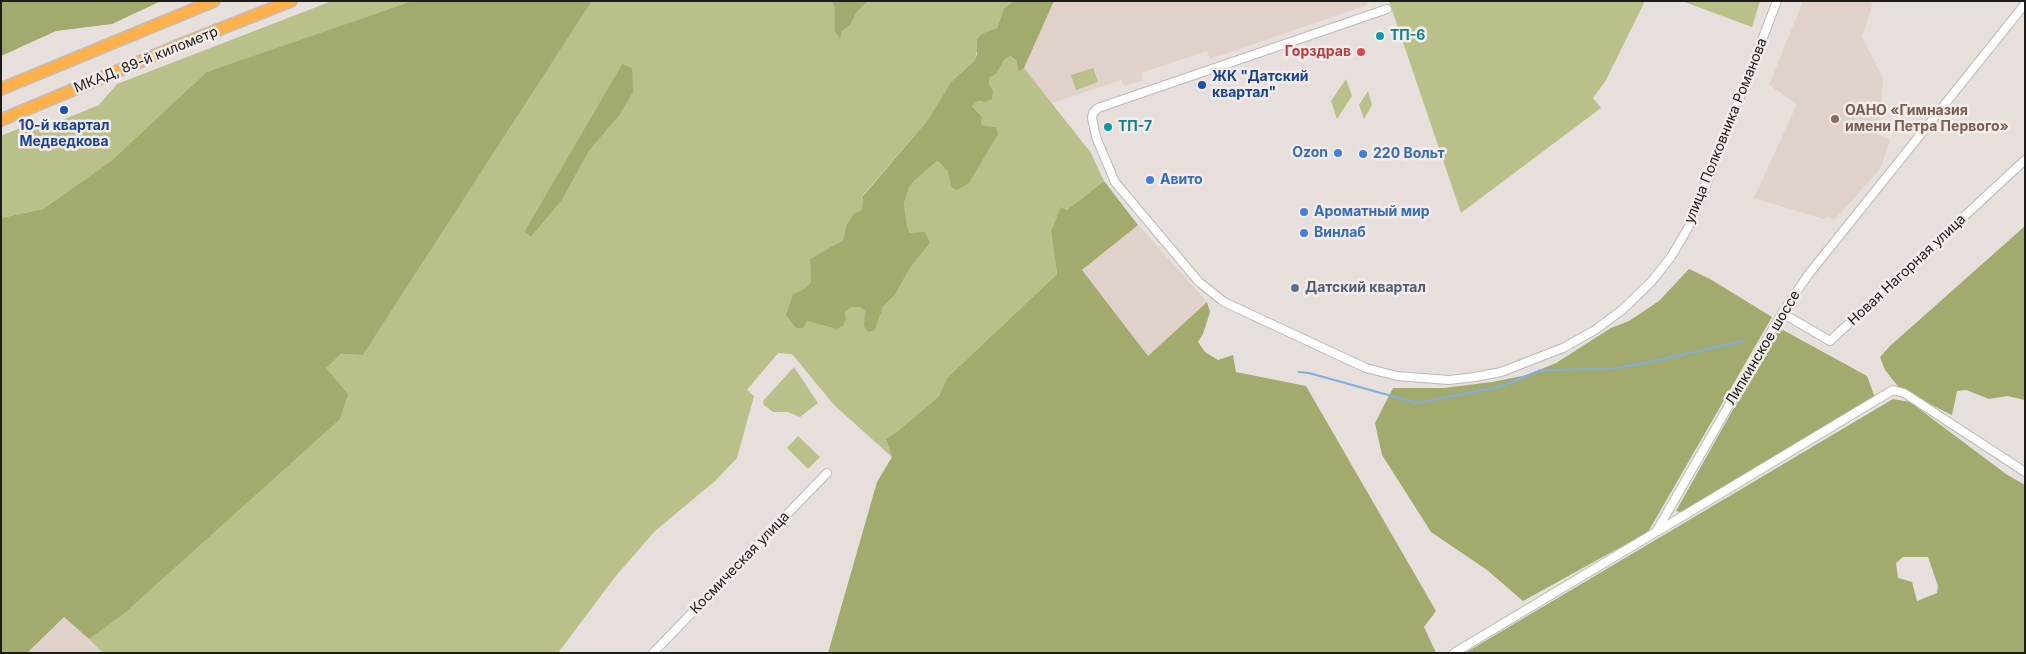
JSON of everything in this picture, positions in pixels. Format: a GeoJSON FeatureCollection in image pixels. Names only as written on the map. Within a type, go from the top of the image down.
{"type":"FeatureCollection","features":[{"type":"Feature","properties":{"kind":"highway","name":"МКАД, 89-й километр"},"geometry":{"type":"LineString","coordinates":[[1,89],[214,1]]}},
{"type":"Feature","properties":{"kind":"highway","name":"МКАД, 89-й километр"},"geometry":{"type":"LineString","coordinates":[[1,120],[182,44],[291,1]]}},
{"type":"Feature","properties":{"kind":"street","name":"улица Полковника Романова"},"geometry":{"type":"LineString","coordinates":[[1387,9],[1098,108],[1093,113],[1092,118],[1099,144],[1115,182],[1199,282],[1224,302],[1366,368],[1397,376],[1449,380],[1501,372],[1563,348],[1595,330],[1622,310],[1651,282],[1671,257],[1686,231],[1702,196],[1777,1]]}},
{"type":"Feature","properties":{"kind":"street","name":"Липкинское шоссе"},"geometry":{"type":"LineString","coordinates":[[1454,653],[1656,532],[1782,313],[1821,257],[2025,4]]}},
{"type":"Feature","properties":{"kind":"street","name":"Новая Нагорная улица"},"geometry":{"type":"LineString","coordinates":[[1782,313],[1830,341],[2025,160]]}},
{"type":"Feature","properties":{"kind":"street"},"geometry":{"type":"LineString","coordinates":[[1656,532],[1893,390],[1904,393],[2025,472]]}},
{"type":"Feature","properties":{"kind":"street","name":"Космическая улица"},"geometry":{"type":"LineString","coordinates":[[653,653],[827,473]]}},
{"type":"Feature","properties":{"kind":"shaded area"},"geometry":{"type":"Polygon","coordinates":[[[1054,1],[1368,1],[1367,5],[1210,59],[1207,51],[1141,73],[1143,80],[1124,86],[1121,80],[1052,103],[1024,68],[1054,1]]]}},
{"type":"Feature","properties":{"kind":"shaded area","name":"ОАНО «Гимназия имени Петра Первого»"},"geometry":{"type":"Polygon","coordinates":[[[1803,1],[1871,1],[1872,6],[1862,37],[1883,78],[1879,135],[1890,140],[1887,149],[1880,169],[1834,220],[1829,217],[1823,219],[1754,198],[1797,104],[1769,85],[1803,1]]]}},
{"type":"Feature","properties":{"kind":"shaded area"},"geometry":{"type":"Polygon","coordinates":[[[1138,225],[1207,302],[1148,356],[1082,270],[1138,225]]]}},
{"type":"Feature","properties":{"kind":"shaded area"},"geometry":{"type":"Polygon","coordinates":[[[64,617],[89,639],[103,653],[27,653],[64,617]]]}},
{"type":"Feature","properties":{"kind":"green space"},"geometry":{"type":"Polygon","coordinates":[[[1,1],[161,1],[112,24],[56,31],[1,56],[1,1]]]}},
{"type":"Feature","properties":{"kind":"green space"},"geometry":{"type":"Polygon","coordinates":[[[332,1],[412,1],[208,72],[111,161],[43,209],[1,218],[1,136],[32,123],[50,125],[99,105],[117,84],[332,1]]]}},
{"type":"Feature","properties":{"kind":"green space"},"geometry":{"type":"Polygon","coordinates":[[[412,1],[592,1],[363,355],[341,354],[326,368],[348,394],[340,419],[120,617],[89,639],[64,617],[27,653],[1,653],[1,218],[43,209],[111,161],[207,72],[412,1]]]}},
{"type":"Feature","properties":{"kind":"green space"},"geometry":{"type":"Polygon","coordinates":[[[592,1],[832,1],[835,9],[835,32],[839,38],[842,31],[850,25],[857,12],[868,1],[1014,1],[1004,8],[997,28],[983,33],[974,61],[951,82],[927,121],[863,195],[862,211],[846,224],[843,240],[810,259],[811,282],[807,288],[793,294],[807,321],[836,329],[846,319],[845,312],[852,307],[859,307],[865,311],[875,330],[883,307],[895,295],[910,268],[930,243],[910,233],[907,226],[904,203],[909,188],[914,181],[937,161],[948,171],[996,127],[981,125],[982,117],[972,106],[978,101],[985,102],[989,78],[996,74],[1004,60],[1010,56],[1016,60],[1019,70],[1024,68],[1091,153],[1104,181],[1067,210],[1062,207],[1051,231],[1057,274],[947,378],[939,396],[886,439],[892,457],[834,405],[792,354],[778,353],[747,390],[754,396],[737,458],[715,481],[655,531],[615,577],[558,653],[103,653],[89,639],[120,617],[348,394],[325,368],[341,354],[363,355],[592,1]],[[622,64],[524,232],[531,237],[562,200],[589,151],[618,117],[622,64]]]}},
{"type":"Feature","properties":{"kind":"green space"},"geometry":{"type":"Polygon","coordinates":[[[832,1],[868,1],[857,12],[850,25],[842,31],[840,39],[835,32],[835,9],[832,1]]]}},
{"type":"Feature","properties":{"kind":"green space"},"geometry":{"type":"Polygon","coordinates":[[[1014,1],[1054,1],[1024,68],[1019,71],[1016,60],[1010,56],[1004,60],[996,74],[989,78],[989,85],[993,91],[992,99],[985,102],[978,101],[972,106],[982,117],[981,125],[996,127],[998,134],[969,183],[957,190],[951,187],[948,171],[937,161],[914,181],[909,188],[904,203],[907,226],[910,233],[925,232],[930,243],[910,268],[895,295],[883,307],[875,330],[868,332],[864,326],[865,311],[859,307],[852,307],[845,312],[846,319],[843,326],[836,329],[807,321],[803,328],[796,328],[786,315],[793,294],[806,288],[811,282],[810,259],[843,240],[846,225],[855,213],[862,210],[863,196],[927,121],[951,82],[974,61],[977,54],[977,39],[983,33],[997,28],[1004,8],[1014,1]]]}},
{"type":"Feature","properties":{"kind":"green space"},"geometry":{"type":"Polygon","coordinates":[[[1389,1],[1645,1],[1605,82],[1593,98],[1601,108],[1461,213],[1389,1]]]}},
{"type":"Feature","properties":{"kind":"green space"},"geometry":{"type":"Polygon","coordinates":[[[1682,1],[1760,1],[1752,27],[1682,1]]]}},
{"type":"Feature","properties":{"kind":"green space"},"geometry":{"type":"Polygon","coordinates":[[[622,64],[632,68],[633,92],[618,117],[589,151],[562,200],[531,237],[524,232],[622,64]]]}},
{"type":"Feature","properties":{"kind":"green space"},"geometry":{"type":"Polygon","coordinates":[[[1093,68],[1098,82],[1076,90],[1071,75],[1093,68]]]}},
{"type":"Feature","properties":{"kind":"green space"},"geometry":{"type":"Polygon","coordinates":[[[1346,79],[1352,96],[1337,119],[1331,101],[1346,79]]]}},
{"type":"Feature","properties":{"kind":"green space"},"geometry":{"type":"Polygon","coordinates":[[[1368,91],[1372,105],[1364,119],[1359,105],[1368,91]]]}},
{"type":"Feature","properties":{"kind":"green space"},"geometry":{"type":"Polygon","coordinates":[[[1104,181],[1138,225],[1082,270],[1148,356],[1207,302],[1210,312],[1203,334],[1198,342],[1205,352],[1218,360],[1233,355],[1236,372],[1306,386],[1436,611],[1424,627],[1436,653],[828,653],[877,482],[892,457],[886,439],[939,396],[947,378],[1057,274],[1051,231],[1061,207],[1067,210],[1104,181]]]}},
{"type":"Feature","properties":{"kind":"green space"},"geometry":{"type":"Polygon","coordinates":[[[2025,226],[2025,400],[2007,396],[1989,399],[1966,390],[1957,391],[1952,415],[1901,390],[1885,370],[1880,357],[2025,226]]]}},
{"type":"Feature","properties":{"kind":"green space"},"geometry":{"type":"Polygon","coordinates":[[[1689,269],[1710,279],[1772,317],[1648,532],[1523,601],[1487,570],[1431,532],[1382,455],[1375,423],[1393,388],[1444,388],[1492,382],[1527,375],[1556,363],[1611,328],[1629,321],[1659,301],[1689,269]]]}},
{"type":"Feature","properties":{"kind":"green space"},"geometry":{"type":"Polygon","coordinates":[[[1783,330],[1867,376],[1875,398],[1683,513],[1676,511],[1776,333],[1783,330]]]}},
{"type":"Feature","properties":{"kind":"green space"},"geometry":{"type":"Polygon","coordinates":[[[794,367],[818,403],[800,417],[788,412],[773,412],[764,405],[763,401],[794,367]]]}},
{"type":"Feature","properties":{"kind":"green space"},"geometry":{"type":"Polygon","coordinates":[[[1893,399],[1910,402],[2006,474],[2025,485],[2025,653],[1465,653],[1893,399]],[[1903,557],[1896,563],[1898,578],[1912,582],[1917,601],[1937,593],[1938,586],[1928,557],[1903,557]]]}},
{"type":"Feature","properties":{"kind":"green space"},"geometry":{"type":"Polygon","coordinates":[[[798,436],[820,457],[808,469],[787,448],[798,436]]]}},
{"type":"Feature","properties":{"kind":"waterway"},"geometry":{"type":"LineString","coordinates":[[1299,372],[1309,373],[1417,403],[1499,387],[1541,370],[1610,369],[1743,341]]}},
{"type":"Feature","properties":{"kind":"place","name":"ТП-6"},"geometry":{"type":"Point","coordinates":[1380,36]}},
{"type":"Feature","properties":{"kind":"place","name":"Горздрав"},"geometry":{"type":"Point","coordinates":[1361,52]}},
{"type":"Feature","properties":{"kind":"place","name":"ЖК \"Датский квартал\""},"geometry":{"type":"Point","coordinates":[1202,85]}},
{"type":"Feature","properties":{"kind":"place","name":"10-й квартал Медведкова"},"geometry":{"type":"Point","coordinates":[64,110]}},
{"type":"Feature","properties":{"kind":"place","name":"ОАНО «Гимназия имени Петра Первого»"},"geometry":{"type":"Point","coordinates":[1835,119]}},
{"type":"Feature","properties":{"kind":"place","name":"ТП-7"},"geometry":{"type":"Point","coordinates":[1108,127]}},
{"type":"Feature","properties":{"kind":"place","name":"Ozon"},"geometry":{"type":"Point","coordinates":[1338,153]}},
{"type":"Feature","properties":{"kind":"place","name":"220 Вольт"},"geometry":{"type":"Point","coordinates":[1363,154]}},
{"type":"Feature","properties":{"kind":"place","name":"Авито"},"geometry":{"type":"Point","coordinates":[1150,180]}},
{"type":"Feature","properties":{"kind":"place","name":"Ароматный мир"},"geometry":{"type":"Point","coordinates":[1304,212]}},
{"type":"Feature","properties":{"kind":"place","name":"Винлаб"},"geometry":{"type":"Point","coordinates":[1304,233]}},
{"type":"Feature","properties":{"kind":"place","name":"Датский квартал"},"geometry":{"type":"Point","coordinates":[1295,288]}}]}
